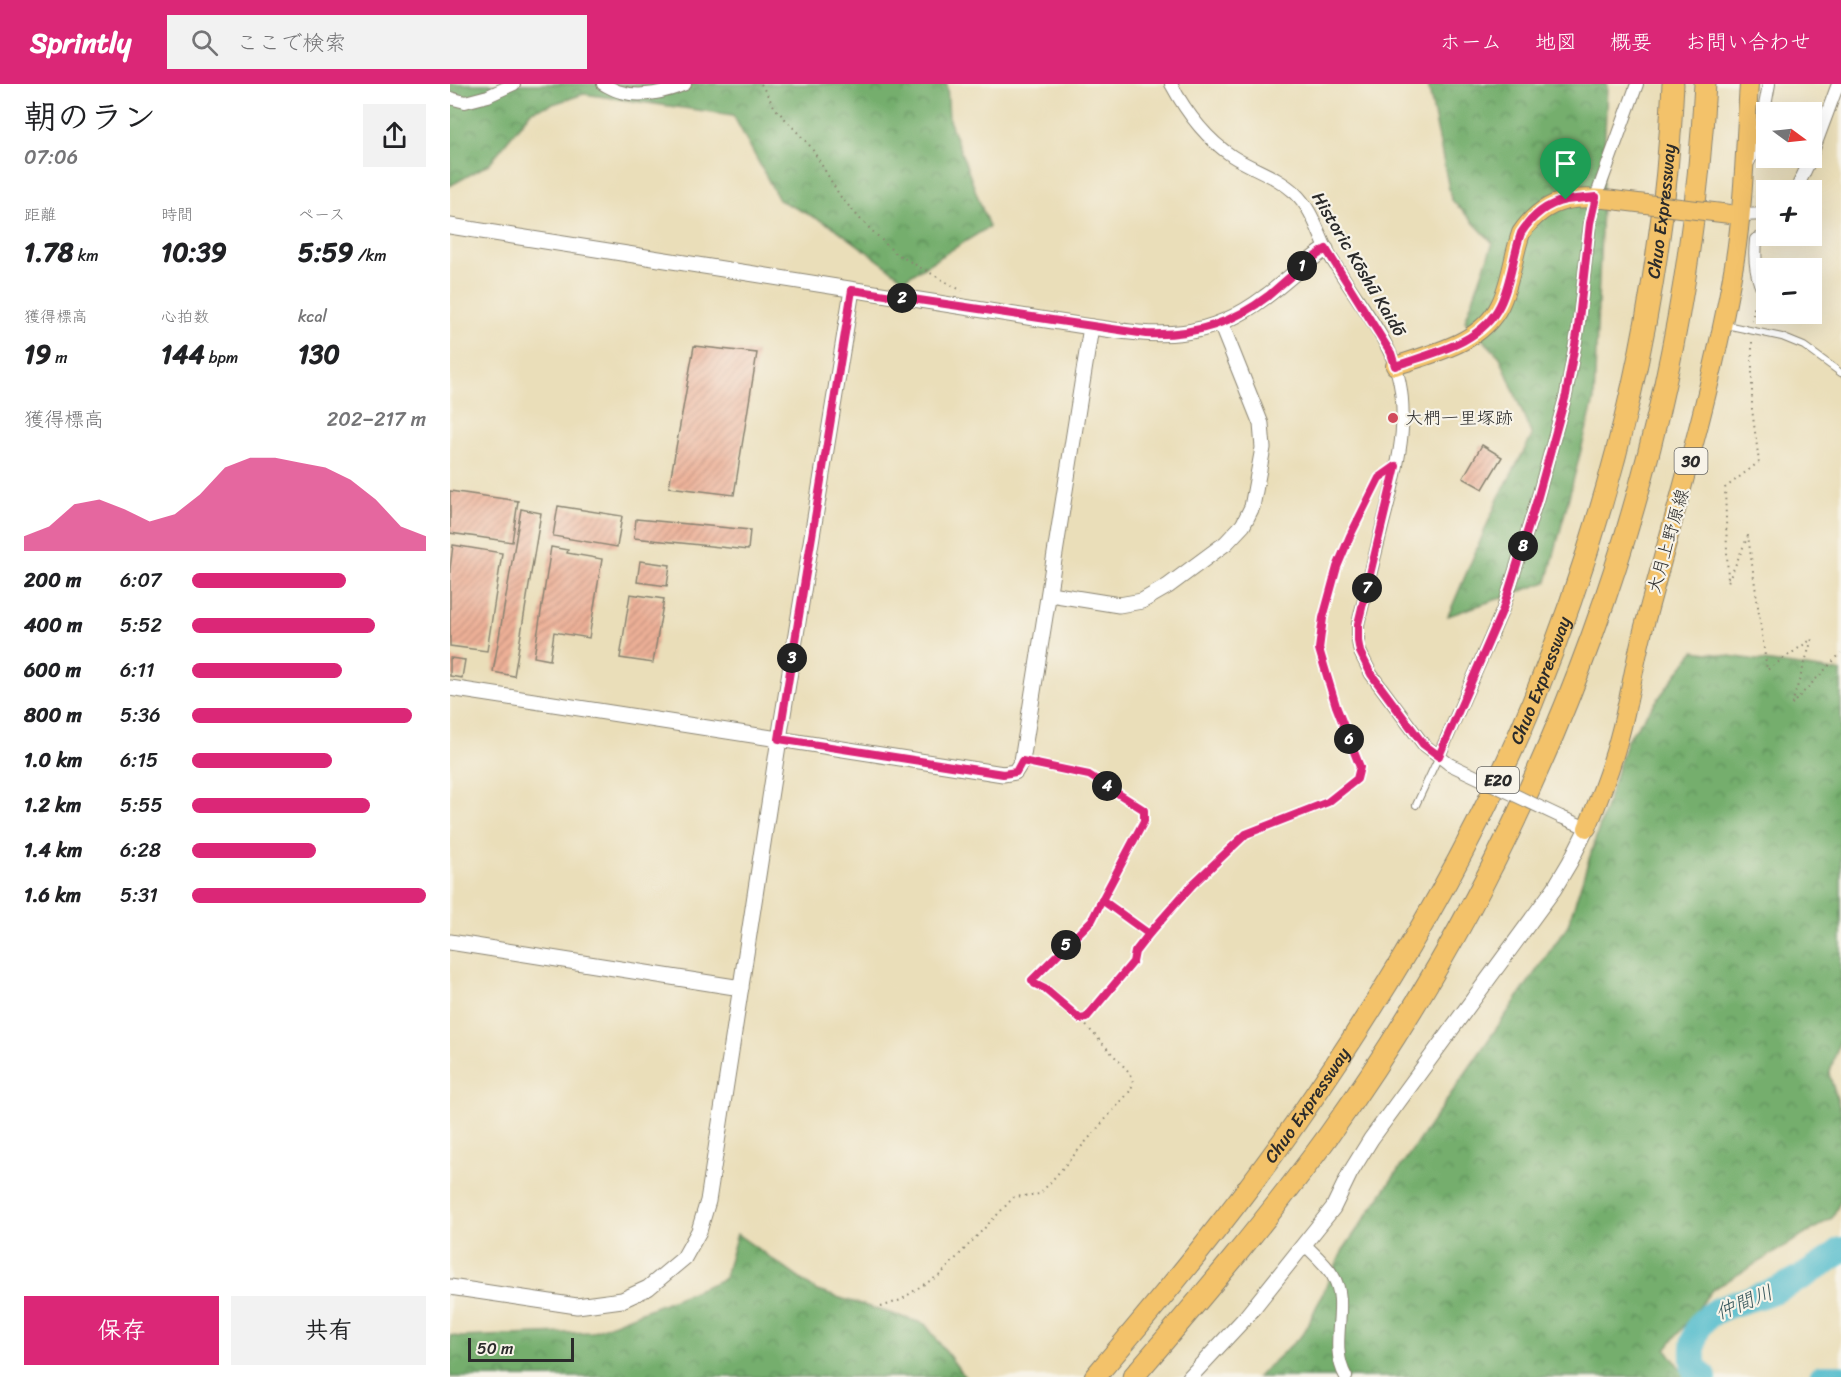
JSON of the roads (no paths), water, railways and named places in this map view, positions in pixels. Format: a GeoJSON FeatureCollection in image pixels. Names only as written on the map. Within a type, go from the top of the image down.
{"type":"FeatureCollection","features":[{"type":"Feature","properties":{"kind":"highway","name":"Chuo Expressway"},"geometry":{"type":"LineString","coordinates":[[1095,1377],[1251,1184],[1342,1055],[1412,941],[1500,776],[1531,706],[1583,566],[1605,494],[1624,419],[1652,285],[1671,130],[1673,84]]}},
{"type":"Feature","properties":{"kind":"highway","name":"Chuo Expressway"},"geometry":{"type":"LineString","coordinates":[[1133,1377],[1281,1201],[1374,1068],[1456,932],[1528,790],[1561,717],[1614,574],[1637,500],[1656,424],[1694,219],[1705,84]]}},
{"type":"Feature","properties":{"kind":"main road","name":"大月上野原線"},"geometry":{"type":"LineString","coordinates":[[1587,828],[1612,764],[1638,646],[1693,454],[1713,371],[1734,264],[1735,214],[1743,178],[1749,84]]}},
{"type":"Feature","properties":{"kind":"main road"},"geometry":{"type":"LineString","coordinates":[[1395,366],[1460,343],[1483,328],[1500,305],[1518,240],[1527,224],[1543,208],[1554,202],[1596,197],[1735,214]]}},
{"type":"Feature","properties":{"kind":"street"},"geometry":{"type":"LineString","coordinates":[[450,98],[465,102],[488,96],[514,84]]}},
{"type":"Feature","properties":{"kind":"street"},"geometry":{"type":"LineString","coordinates":[[603,84],[622,93],[649,93],[673,89],[685,84]]}},
{"type":"Feature","properties":{"kind":"street","name":"Historic Kōshū Kaidō"},"geometry":{"type":"LineString","coordinates":[[1171,84],[1190,115],[1214,142],[1232,156],[1296,193],[1315,221],[1326,249],[1386,345],[1395,366],[1399,381],[1402,417],[1401,441],[1358,624],[1358,641],[1364,661],[1390,702],[1423,744],[1449,764],[1587,828]]}},
{"type":"Feature","properties":{"kind":"street"},"geometry":{"type":"LineString","coordinates":[[1439,756],[1503,609],[1543,479],[1566,395],[1578,328],[1590,223],[1596,197],[1637,84]]}},
{"type":"Feature","properties":{"kind":"street"},"geometry":{"type":"LineString","coordinates":[[1743,178],[1760,133],[1769,84]]}},
{"type":"Feature","properties":{"kind":"street"},"geometry":{"type":"LineString","coordinates":[[1822,127],[1838,84]]}},
{"type":"Feature","properties":{"kind":"street"},"geometry":{"type":"LineString","coordinates":[[1735,214],[1756,214]]}},
{"type":"Feature","properties":{"kind":"street"},"geometry":{"type":"LineString","coordinates":[[450,226],[1091,327],[1163,335],[1182,334],[1221,324],[1247,310],[1311,258],[1326,249]]}},
{"type":"Feature","properties":{"kind":"street"},"geometry":{"type":"LineString","coordinates":[[1756,240],[1756,266]]}},
{"type":"Feature","properties":{"kind":"street"},"geometry":{"type":"LineString","coordinates":[[450,1287],[577,1306],[622,1300],[648,1288],[684,1258],[699,1231],[708,1201],[779,739],[852,290]]}},
{"type":"Feature","properties":{"kind":"street"},"geometry":{"type":"LineString","coordinates":[[1050,594],[1119,605],[1142,601],[1168,586],[1226,543],[1243,525],[1252,507],[1263,448],[1261,424],[1221,324]]}},
{"type":"Feature","properties":{"kind":"street"},"geometry":{"type":"LineString","coordinates":[[450,688],[1003,774],[1016,772],[1022,761],[1091,327]]}},
{"type":"Feature","properties":{"kind":"street"},"geometry":{"type":"LineString","coordinates":[[1190,1377],[1246,1317],[1333,1208],[1350,1173],[1371,1139],[1554,889],[1587,828]]}},
{"type":"Feature","properties":{"kind":"street"},"geometry":{"type":"LineString","coordinates":[[450,942],[741,988]]}},
{"type":"Feature","properties":{"kind":"street"},"geometry":{"type":"LineString","coordinates":[[1304,1244],[1333,1276],[1338,1287],[1337,1351],[1346,1377]]}},
{"type":"Feature","properties":{"kind":"lane"},"geometry":{"type":"LineString","coordinates":[[1722,324],[1782,337],[1804,346],[1841,373]]}},
{"type":"Feature","properties":{"kind":"lane"},"geometry":{"type":"LineString","coordinates":[[1416,805],[1439,756]]}},
{"type":"Feature","properties":{"kind":"waterway","name":"仲間川"},"geometry":{"type":"LineString","coordinates":[[1704,1377],[1694,1369],[1693,1349],[1696,1333],[1702,1322],[1724,1307],[1788,1284],[1841,1250]]}},
{"type":"Feature","properties":{"kind":"waterway","name":"仲間川"},"geometry":{"type":"LineString","coordinates":[[1822,1377],[1839,1377]]}},
{"type":"Feature","properties":{"kind":"place","name":"大椚一里塚跡"},"geometry":{"type":"Point","coordinates":[1393,418]}}]}
